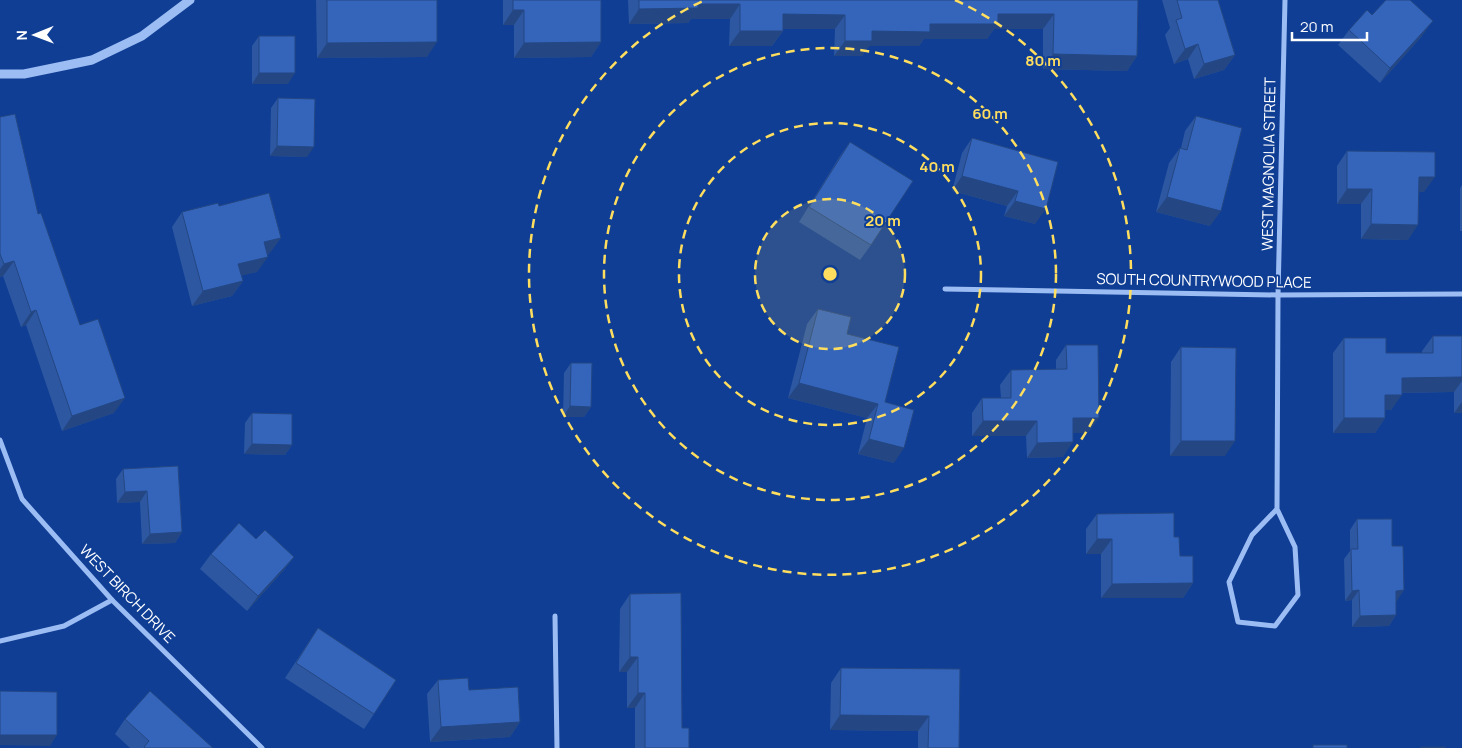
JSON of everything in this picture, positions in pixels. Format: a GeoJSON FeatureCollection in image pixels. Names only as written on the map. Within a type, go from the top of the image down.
{"type":"FeatureCollection","features":[{"type":"Feature","properties":{"kind":"street"},"geometry":{"type":"LineString","coordinates":[[0,74],[24,74],[92,60],[142,36],[190,0]]}},
{"type":"Feature","properties":{"kind":"street","name":"WEST MAGNOLIA STREET"},"geometry":{"type":"LineString","coordinates":[[1277,510],[1252,535],[1230,582],[1238,622],[1275,626],[1298,595],[1295,547],[1277,510],[1278,295],[1285,0]]}},
{"type":"Feature","properties":{"kind":"street","name":"SOUTH COUNTRYWOOD PLACE"},"geometry":{"type":"LineString","coordinates":[[945,289],[1278,295],[1462,294]]}},
{"type":"Feature","properties":{"kind":"street","name":"WEST BIRCH DRIVE"},"geometry":{"type":"LineString","coordinates":[[0,440],[22,499],[112,600],[262,748]]}},
{"type":"Feature","properties":{"kind":"street"},"geometry":{"type":"LineString","coordinates":[[0,641],[64,626],[112,600]]}},
{"type":"Feature","properties":{"kind":"street"},"geometry":{"type":"LineString","coordinates":[[554,616],[557,748]]}},
{"type":"Feature","properties":{"kind":"building"},"geometry":{"type":"Polygon","coordinates":[[[327,0],[437,0],[437,42],[327,43],[327,0]]]}},
{"type":"Feature","properties":{"kind":"building"},"geometry":{"type":"Polygon","coordinates":[[[513,0],[601,0],[601,42],[524,43],[524,10],[513,10],[513,0]]]}},
{"type":"Feature","properties":{"kind":"building"},"geometry":{"type":"Polygon","coordinates":[[[639,0],[1138,0],[1137,56],[1053,54],[1054,14],[998,14],[998,24],[930,24],[930,32],[872,31],[872,41],[845,41],[845,15],[783,14],[783,31],[740,31],[740,4],[698,4],[698,8],[639,9],[639,0]]]}},
{"type":"Feature","properties":{"kind":"building"},"geometry":{"type":"Polygon","coordinates":[[[1177,0],[1218,0],[1235,55],[1204,64],[1198,44],[1185,49],[1176,20],[1182,18],[1177,0]]]}},
{"type":"Feature","properties":{"kind":"building"},"geometry":{"type":"Polygon","coordinates":[[[1386,0],[1410,0],[1433,21],[1390,68],[1349,30],[1367,10],[1372,15],[1386,0]]]}},
{"type":"Feature","properties":{"kind":"building"},"geometry":{"type":"Polygon","coordinates":[[[259,36],[295,36],[295,73],[259,73],[259,36]]]}},
{"type":"Feature","properties":{"kind":"building"},"geometry":{"type":"Polygon","coordinates":[[[278,98],[315,99],[314,147],[277,146],[278,98]]]}},
{"type":"Feature","properties":{"kind":"building"},"geometry":{"type":"Polygon","coordinates":[[[15,114],[38,214],[41,213],[80,325],[98,319],[125,398],[72,416],[36,310],[31,312],[14,261],[4,264],[0,254],[0,117],[15,114]]]}},
{"type":"Feature","properties":{"kind":"building"},"geometry":{"type":"Polygon","coordinates":[[[1196,116],[1242,128],[1221,211],[1167,197],[1180,148],[1187,150],[1196,116]]]}},
{"type":"Feature","properties":{"kind":"building"},"geometry":{"type":"Polygon","coordinates":[[[972,138],[1058,162],[1046,209],[1015,201],[1018,191],[962,176],[972,138]]]}},
{"type":"Feature","properties":{"kind":"building"},"geometry":{"type":"Polygon","coordinates":[[[850,142],[913,181],[871,245],[809,207],[850,142]]]}},
{"type":"Feature","properties":{"kind":"building"},"geometry":{"type":"Polygon","coordinates":[[[1347,151],[1435,152],[1435,177],[1419,177],[1418,225],[1371,224],[1372,189],[1347,189],[1347,151]]]}},
{"type":"Feature","properties":{"kind":"building"},"geometry":{"type":"Polygon","coordinates":[[[269,193],[281,238],[264,242],[268,257],[238,264],[243,281],[203,291],[182,212],[218,203],[219,206],[269,193]]]}},
{"type":"Feature","properties":{"kind":"building"},"geometry":{"type":"Polygon","coordinates":[[[818,309],[851,317],[847,334],[899,347],[885,402],[914,410],[904,448],[869,439],[878,404],[799,383],[818,309]]]}},
{"type":"Feature","properties":{"kind":"building"},"geometry":{"type":"Polygon","coordinates":[[[1433,336],[1462,336],[1462,377],[1402,378],[1402,395],[1385,395],[1385,418],[1344,418],[1344,338],[1386,338],[1386,353],[1433,353],[1433,336]]]}},
{"type":"Feature","properties":{"kind":"building"},"geometry":{"type":"Polygon","coordinates":[[[1066,345],[1098,345],[1099,418],[1073,418],[1073,442],[1037,443],[1037,421],[983,421],[982,398],[1011,398],[1011,370],[1067,369],[1066,345]]]}},
{"type":"Feature","properties":{"kind":"building"},"geometry":{"type":"Polygon","coordinates":[[[1181,347],[1236,348],[1235,441],[1181,441],[1181,347]]]}},
{"type":"Feature","properties":{"kind":"building"},"geometry":{"type":"Polygon","coordinates":[[[571,363],[592,363],[591,407],[570,406],[571,363]]]}},
{"type":"Feature","properties":{"kind":"building"},"geometry":{"type":"Polygon","coordinates":[[[252,413],[292,414],[292,445],[252,444],[252,413]]]}},
{"type":"Feature","properties":{"kind":"building"},"geometry":{"type":"Polygon","coordinates":[[[178,466],[182,532],[150,534],[147,491],[125,492],[123,469],[178,466]]]}},
{"type":"Feature","properties":{"kind":"building"},"geometry":{"type":"Polygon","coordinates":[[[1174,513],[1174,537],[1179,537],[1180,556],[1193,556],[1193,583],[1112,584],[1112,539],[1097,539],[1097,514],[1174,513]]]}},
{"type":"Feature","properties":{"kind":"building"},"geometry":{"type":"Polygon","coordinates":[[[1357,519],[1392,519],[1392,546],[1403,546],[1404,590],[1396,591],[1396,615],[1360,616],[1359,590],[1352,591],[1351,549],[1358,549],[1357,519]]]}},
{"type":"Feature","properties":{"kind":"building"},"geometry":{"type":"Polygon","coordinates":[[[239,523],[256,539],[265,530],[294,557],[258,596],[211,554],[239,523]]]}},
{"type":"Feature","properties":{"kind":"building"},"geometry":{"type":"Polygon","coordinates":[[[681,593],[682,728],[689,728],[689,748],[645,748],[645,693],[638,693],[638,657],[630,657],[630,594],[681,593]]]}},
{"type":"Feature","properties":{"kind":"building"},"geometry":{"type":"Polygon","coordinates":[[[318,628],[396,680],[374,714],[296,663],[318,628]]]}},
{"type":"Feature","properties":{"kind":"building"},"geometry":{"type":"Polygon","coordinates":[[[841,668],[960,669],[959,748],[928,748],[929,716],[840,715],[841,668]]]}},
{"type":"Feature","properties":{"kind":"building"},"geometry":{"type":"Polygon","coordinates":[[[468,678],[469,690],[518,687],[520,722],[441,727],[438,680],[468,678]]]}},
{"type":"Feature","properties":{"kind":"building"},"geometry":{"type":"Polygon","coordinates":[[[0,691],[57,692],[57,735],[0,735],[0,691]]]}},
{"type":"Feature","properties":{"kind":"building"},"geometry":{"type":"Polygon","coordinates":[[[150,691],[213,748],[145,748],[149,741],[125,719],[150,691]]]}},
{"type":"Feature","properties":{"kind":"building"},"geometry":{"type":"Polygon","coordinates":[[[1313,745],[1347,745],[1347,748],[1313,748],[1313,745]]]}},
{"type":"Feature","properties":{"kind":"building"},"geometry":{"type":"Polygon","coordinates":[[[1445,747],[1445,748],[1421,748],[1445,747]]]}}]}
